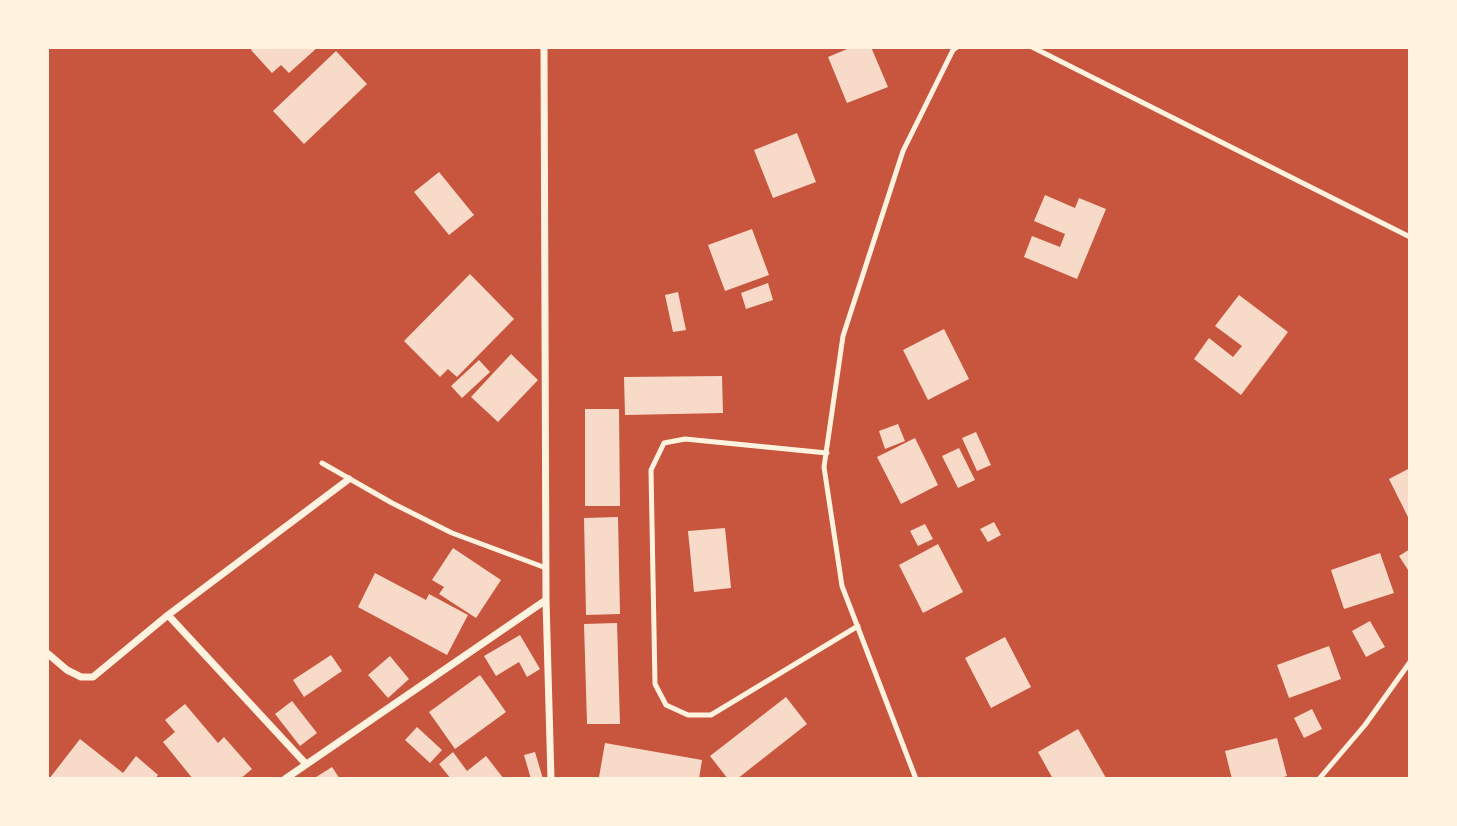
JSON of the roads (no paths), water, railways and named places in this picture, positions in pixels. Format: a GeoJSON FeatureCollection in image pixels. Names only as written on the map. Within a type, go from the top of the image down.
{"type":"FeatureCollection","features":[{"type":"Feature","properties":{"kind":"street"},"geometry":{"type":"LineString","coordinates":[[544,47],[546,600],[551,779]]}},
{"type":"Feature","properties":{"kind":"street"},"geometry":{"type":"LineString","coordinates":[[47,653],[80,677],[93,677],[168,614],[349,479]]}},
{"type":"Feature","properties":{"kind":"street"},"geometry":{"type":"LineString","coordinates":[[285,779],[546,600]]}},
{"type":"Feature","properties":{"kind":"street"},"geometry":{"type":"LineString","coordinates":[[168,614],[306,764]]}},
{"type":"Feature","properties":{"kind":"lane"},"geometry":{"type":"LineString","coordinates":[[916,779],[842,586],[824,467],[847,323],[903,151],[953,50],[957,47]]}},
{"type":"Feature","properties":{"kind":"lane"},"geometry":{"type":"LineString","coordinates":[[1032,47],[1410,237]]}},
{"type":"Feature","properties":{"kind":"lane"},"geometry":{"type":"LineString","coordinates":[[827,453],[685,439],[664,443],[651,470],[655,684],[667,705],[688,715],[711,715],[858,626]]}},
{"type":"Feature","properties":{"kind":"lane"},"geometry":{"type":"LineString","coordinates":[[322,463],[452,533],[546,568]]}},
{"type":"Feature","properties":{"kind":"lane"},"geometry":{"type":"LineString","coordinates":[[1319,779],[1366,725],[1410,662]]}}]}
